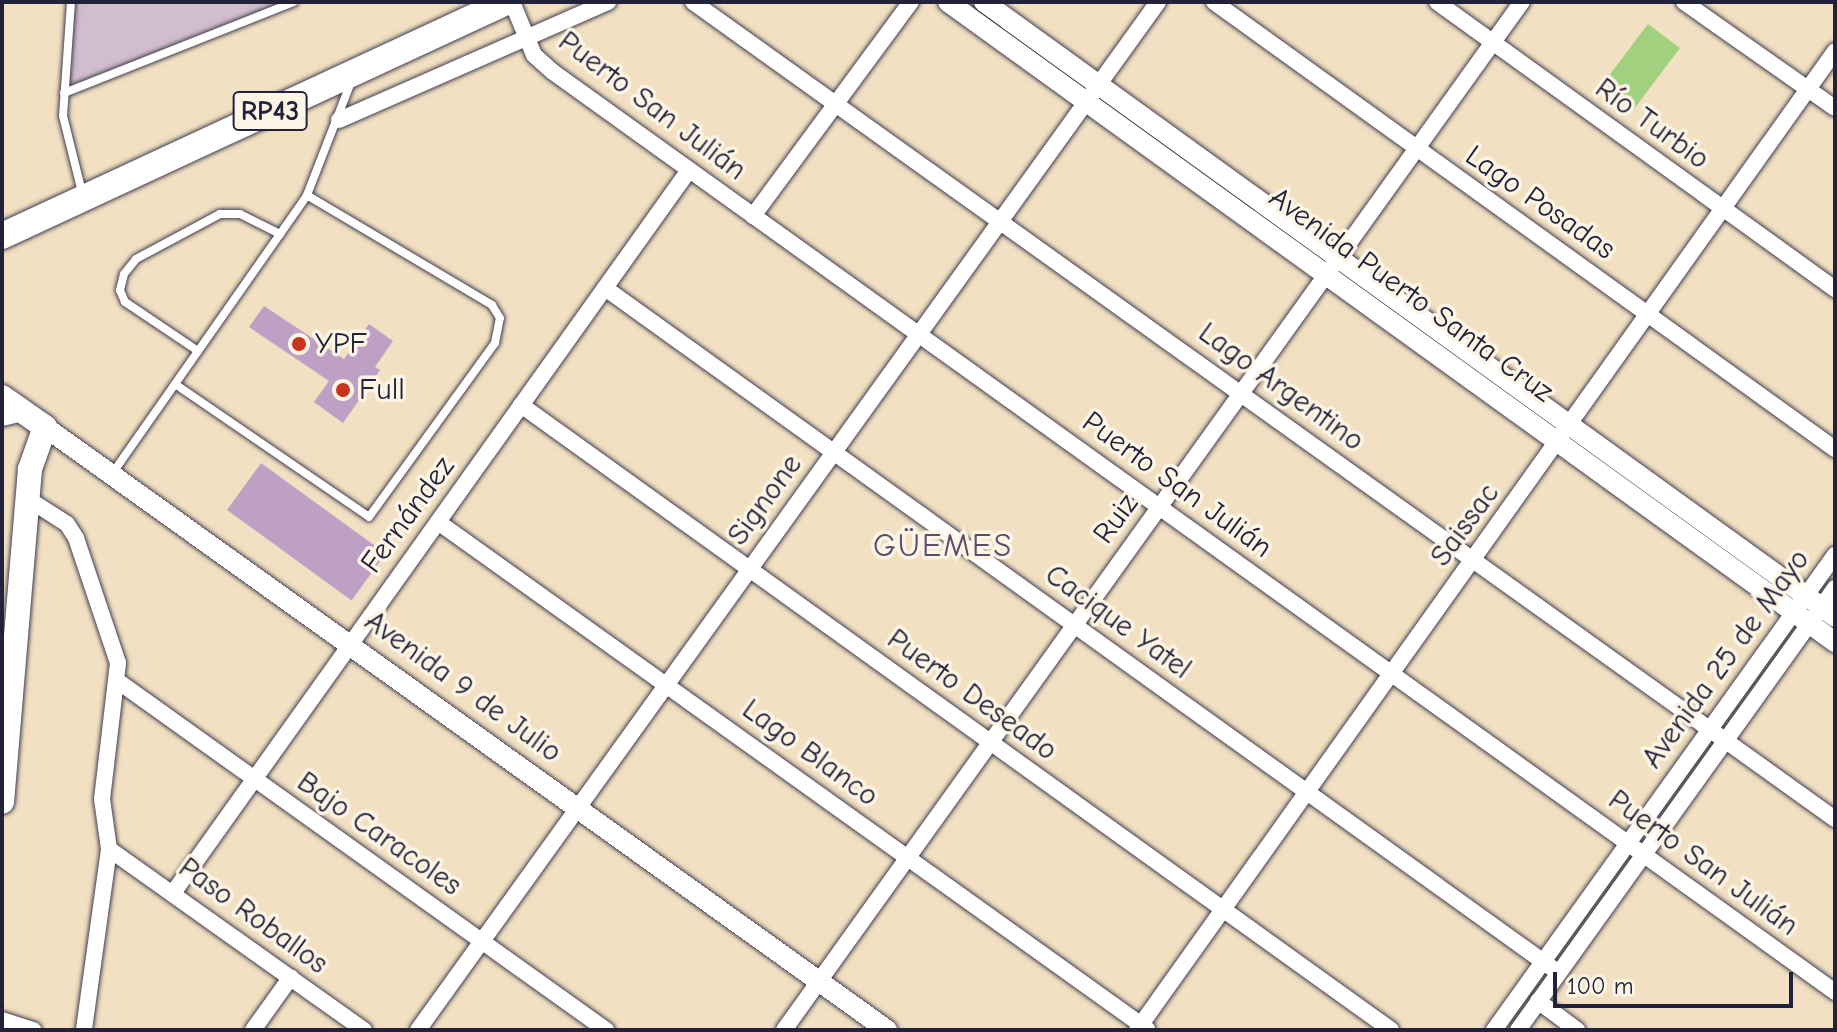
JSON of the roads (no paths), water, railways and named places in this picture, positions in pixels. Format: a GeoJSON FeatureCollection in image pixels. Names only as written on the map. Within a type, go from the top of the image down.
{"type":"FeatureCollection","features":[{"type":"Feature","properties":{"kind":"main road","name":"RP43"},"geometry":{"type":"LineString","coordinates":[[2,236],[506,2]]}},
{"type":"Feature","properties":{"kind":"main road","name":"RP43"},"geometry":{"type":"LineString","coordinates":[[2,226],[33,219]]}},
{"type":"Feature","properties":{"kind":"main road","name":"Avenida 9 de Julio"},"geometry":{"type":"LineString","coordinates":[[7,406],[45,427]]}},
{"type":"Feature","properties":{"kind":"main road"},"geometry":{"type":"LineString","coordinates":[[2,802],[30,469],[45,427]]}},
{"type":"Feature","properties":{"kind":"street","name":"Puerto San Julián"},"geometry":{"type":"LineString","coordinates":[[512,2],[534,55],[553,72],[1835,992]]}},
{"type":"Feature","properties":{"kind":"street"},"geometry":{"type":"LineString","coordinates":[[339,120],[608,2]]}},
{"type":"Feature","properties":{"kind":"street","name":"Lago Argentino"},"geometry":{"type":"LineString","coordinates":[[693,2],[1002,220],[1835,819]]}},
{"type":"Feature","properties":{"kind":"street"},"geometry":{"type":"LineString","coordinates":[[753,216],[911,2]]}},
{"type":"Feature","properties":{"kind":"street","name":"Avenida Puerto Santa Cruz"},"geometry":{"type":"LineString","coordinates":[[948,2],[1092,92],[1565,432],[1813,611],[1835,642]]}},
{"type":"Feature","properties":{"kind":"street","name":"Avenida Puerto Santa Cruz"},"geometry":{"type":"LineString","coordinates":[[984,2],[1092,92]]}},
{"type":"Feature","properties":{"kind":"street","name":"Signone"},"geometry":{"type":"LineString","coordinates":[[418,1030],[1158,2]]}},
{"type":"Feature","properties":{"kind":"street","name":"Lago Posadas"},"geometry":{"type":"LineString","coordinates":[[1214,2],[1835,449]]}},
{"type":"Feature","properties":{"kind":"street","name":"Río Turbio"},"geometry":{"type":"LineString","coordinates":[[1437,2],[1835,289]]}},
{"type":"Feature","properties":{"kind":"street","name":"Ruiz"},"geometry":{"type":"LineString","coordinates":[[784,1030],[1522,2]]}},
{"type":"Feature","properties":{"kind":"street"},"geometry":{"type":"LineString","coordinates":[[1684,2],[1835,108]]}},
{"type":"Feature","properties":{"kind":"street","name":"Saissac"},"geometry":{"type":"LineString","coordinates":[[1142,1028],[1835,51]]}},
{"type":"Feature","properties":{"kind":"street","name":"Fernández"},"geometry":{"type":"LineString","coordinates":[[173,893],[689,170]]}},
{"type":"Feature","properties":{"kind":"street","name":"Cacique Yatel"},"geometry":{"type":"LineString","coordinates":[[605,288],[1559,973]]}},
{"type":"Feature","properties":{"kind":"street","name":"Puerto Deseado"},"geometry":{"type":"LineString","coordinates":[[521,405],[1391,1030]]}},
{"type":"Feature","properties":{"kind":"street","name":"Avenida 9 de Julio"},"geometry":{"type":"LineString","coordinates":[[45,427],[887,1030]]}},
{"type":"Feature","properties":{"kind":"street"},"geometry":{"type":"LineString","coordinates":[[28,499],[67,524],[76,538],[115,650],[119,682],[102,799],[109,849],[84,1030]]}},
{"type":"Feature","properties":{"kind":"street","name":"Lago Blanco"},"geometry":{"type":"LineString","coordinates":[[438,522],[1142,1028]]}},
{"type":"Feature","properties":{"kind":"street","name":"Avenida 25 de Mayo"},"geometry":{"type":"LineString","coordinates":[[1518,1030],[1726,740],[1813,611],[1835,555]]}},
{"type":"Feature","properties":{"kind":"street","name":"Avenida 25 de Mayo"},"geometry":{"type":"LineString","coordinates":[[1494,1030],[1711,728],[1835,588]]}},
{"type":"Feature","properties":{"kind":"street","name":"Bajo Caracoles"},"geometry":{"type":"LineString","coordinates":[[119,682],[606,1030]]}},
{"type":"Feature","properties":{"kind":"street","name":"Paso Roballos"},"geometry":{"type":"LineString","coordinates":[[109,849],[364,1030]]}},
{"type":"Feature","properties":{"kind":"street"},"geometry":{"type":"LineString","coordinates":[[253,1030],[291,977]]}},
{"type":"Feature","properties":{"kind":"street"},"geometry":{"type":"LineString","coordinates":[[1538,1001],[1577,1030]]}},
{"type":"Feature","properties":{"kind":"street"},"geometry":{"type":"LineString","coordinates":[[2,1020],[33,1030]]}},
{"type":"Feature","properties":{"kind":"lane"},"geometry":{"type":"LineString","coordinates":[[71,2],[64,93],[69,155],[84,197]]}},
{"type":"Feature","properties":{"kind":"lane"},"geometry":{"type":"LineString","coordinates":[[64,93],[294,2]]}},
{"type":"Feature","properties":{"kind":"lane"},"geometry":{"type":"LineString","coordinates":[[111,475],[307,195],[339,120],[354,73]]}},
{"type":"Feature","properties":{"kind":"lane"},"geometry":{"type":"LineString","coordinates":[[175,384],[369,517],[495,343],[500,318],[492,305],[307,195]]}},
{"type":"Feature","properties":{"kind":"lane"},"geometry":{"type":"LineString","coordinates":[[198,351],[125,302],[120,290],[124,274],[136,259],[220,214],[240,214],[280,234]]}},
{"type":"Feature","properties":{"kind":"place","name":"YPF"},"geometry":{"type":"Point","coordinates":[299,344]}},
{"type":"Feature","properties":{"kind":"place","name":"Full"},"geometry":{"type":"Point","coordinates":[343,390]}},
{"type":"Feature","properties":{"kind":"district","name":"GÜEMES"},"geometry":{"type":"Point","coordinates":[943,546]}}]}
